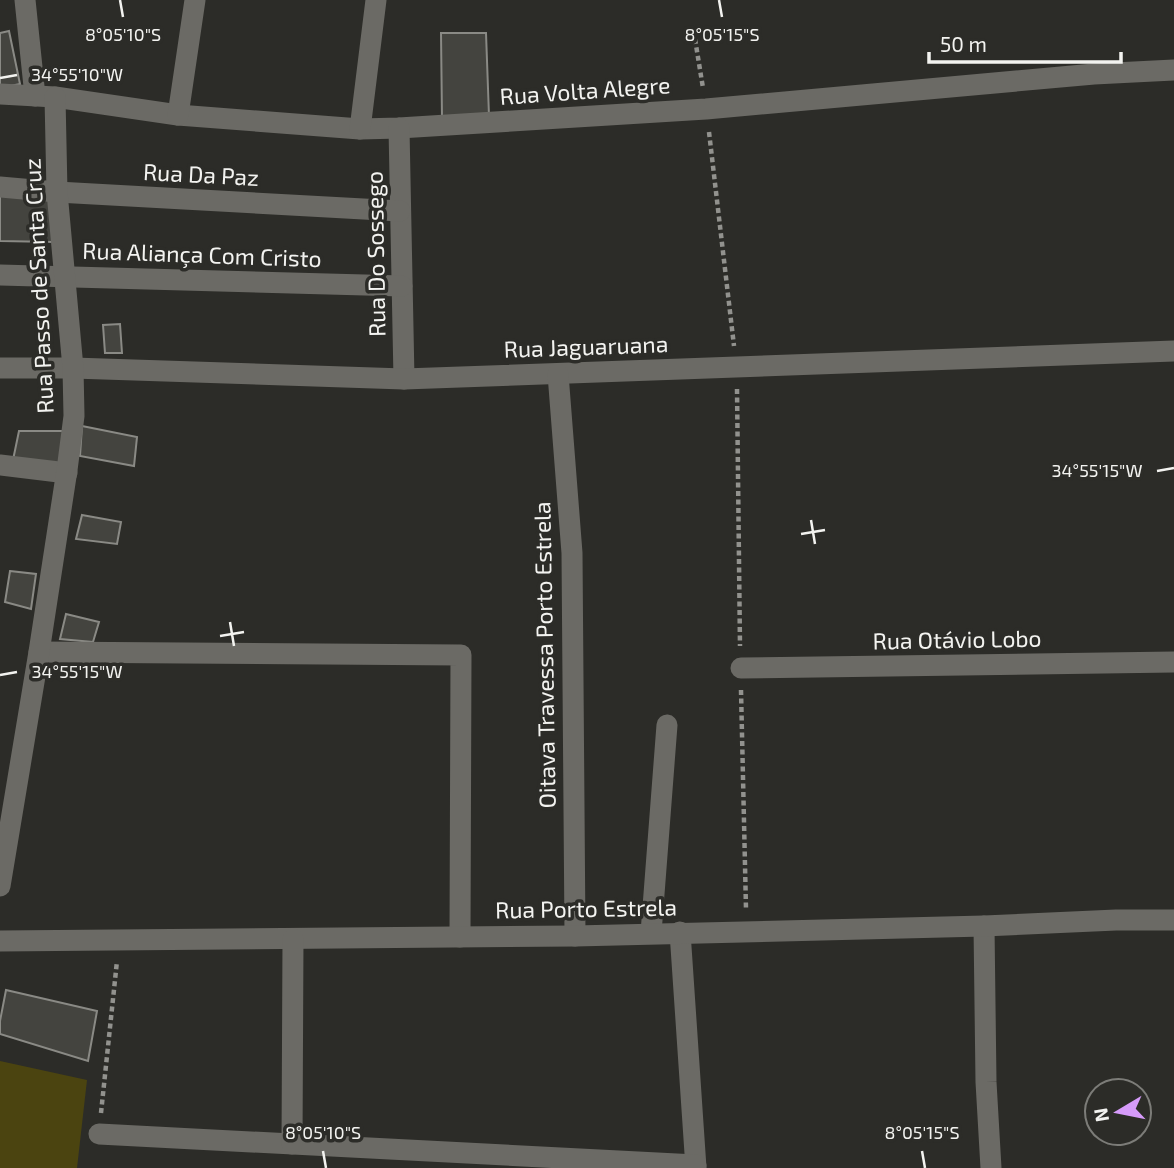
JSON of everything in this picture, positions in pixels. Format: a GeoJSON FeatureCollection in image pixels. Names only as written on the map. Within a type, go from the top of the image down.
{"type":"FeatureCollection","features":[{"type":"Feature","properties":{"kind":"street","name":"Rua Passo de Santa Cruz"},"geometry":{"type":"LineString","coordinates":[[0,886],[39,652],[74,416],[73,368],[57,192],[45,97],[25,0]]}},
{"type":"Feature","properties":{"kind":"street"},"geometry":{"type":"LineString","coordinates":[[178,115],[195,0]]}},
{"type":"Feature","properties":{"kind":"street"},"geometry":{"type":"LineString","coordinates":[[360,129],[376,0]]}},
{"type":"Feature","properties":{"kind":"street","name":"Rua Volta Alegre"},"geometry":{"type":"LineString","coordinates":[[0,94],[45,97],[178,115],[360,129],[706,108],[1094,74],[1174,70]]}},
{"type":"Feature","properties":{"kind":"street","name":"Rua Do Sossego"},"geometry":{"type":"LineString","coordinates":[[399,128],[404,379]]}},
{"type":"Feature","properties":{"kind":"street","name":"Rua Da Paz"},"geometry":{"type":"LineString","coordinates":[[0,187],[400,211]]}},
{"type":"Feature","properties":{"kind":"street","name":"Rua Aliança Com Cristo"},"geometry":{"type":"LineString","coordinates":[[0,275],[402,286]]}},
{"type":"Feature","properties":{"kind":"street","name":"Rua Jaguaruana"},"geometry":{"type":"LineString","coordinates":[[0,368],[404,379],[1174,351]]}},
{"type":"Feature","properties":{"kind":"street","name":"Oitava Travessa Porto Estrela"},"geometry":{"type":"LineString","coordinates":[[558,374],[572,553],[575,936]]}},
{"type":"Feature","properties":{"kind":"street"},"geometry":{"type":"LineString","coordinates":[[0,465],[67,473]]}},
{"type":"Feature","properties":{"kind":"street"},"geometry":{"type":"LineString","coordinates":[[39,652],[461,655],[460,937]]}},
{"type":"Feature","properties":{"kind":"street","name":"Rua Otávio Lobo"},"geometry":{"type":"LineString","coordinates":[[741,668],[1174,662]]}},
{"type":"Feature","properties":{"kind":"street"},"geometry":{"type":"LineString","coordinates":[[651,933],[667,725]]}},
{"type":"Feature","properties":{"kind":"street","name":"Rua Porto Estrela"},"geometry":{"type":"LineString","coordinates":[[0,941],[575,936],[1174,920]]}},
{"type":"Feature","properties":{"kind":"street"},"geometry":{"type":"LineString","coordinates":[[984,926],[986,1082],[991,1168]]}},
{"type":"Feature","properties":{"kind":"street"},"geometry":{"type":"LineString","coordinates":[[99,1134],[696,1166],[680,932]]}},
{"type":"Feature","properties":{"kind":"street"},"geometry":{"type":"LineString","coordinates":[[292,1144],[293,939]]}},
{"type":"Feature","properties":{"kind":"path"},"geometry":{"type":"LineString","coordinates":[[695,39],[706,108],[737,368],[747,931]]}},
{"type":"Feature","properties":{"kind":"path"},"geometry":{"type":"LineString","coordinates":[[99,1134],[119,940]]}},
{"type":"Feature","properties":{"kind":"shaded area"},"geometry":{"type":"Polygon","coordinates":[[[0,1061],[87,1080],[77,1168],[0,1168],[0,1061]]]}},
{"type":"Feature","properties":{"kind":"building"},"geometry":{"type":"Polygon","coordinates":[[[9,31],[20,84],[0,88],[0,33],[9,31]]]}},
{"type":"Feature","properties":{"kind":"building"},"geometry":{"type":"Polygon","coordinates":[[[441,33],[486,33],[489,116],[442,119],[441,33]]]}},
{"type":"Feature","properties":{"kind":"building"},"geometry":{"type":"Polygon","coordinates":[[[0,192],[51,196],[54,242],[0,241],[0,192]]]}},
{"type":"Feature","properties":{"kind":"building"},"geometry":{"type":"Polygon","coordinates":[[[120,324],[122,353],[105,353],[103,325],[120,324]]]}},
{"type":"Feature","properties":{"kind":"building"},"geometry":{"type":"Polygon","coordinates":[[[82,426],[137,437],[134,466],[80,456],[82,426]]]}},
{"type":"Feature","properties":{"kind":"building"},"geometry":{"type":"Polygon","coordinates":[[[19,431],[65,431],[61,467],[13,460],[19,431]]]}},
{"type":"Feature","properties":{"kind":"building"},"geometry":{"type":"Polygon","coordinates":[[[82,515],[121,522],[117,544],[76,539],[82,515]]]}},
{"type":"Feature","properties":{"kind":"building"},"geometry":{"type":"Polygon","coordinates":[[[10,571],[36,574],[31,609],[5,602],[10,571]]]}},
{"type":"Feature","properties":{"kind":"building"},"geometry":{"type":"Polygon","coordinates":[[[66,614],[99,622],[93,642],[60,639],[66,614]]]}},
{"type":"Feature","properties":{"kind":"building"},"geometry":{"type":"Polygon","coordinates":[[[6,990],[97,1011],[88,1061],[0,1034],[6,990]]]}}]}
